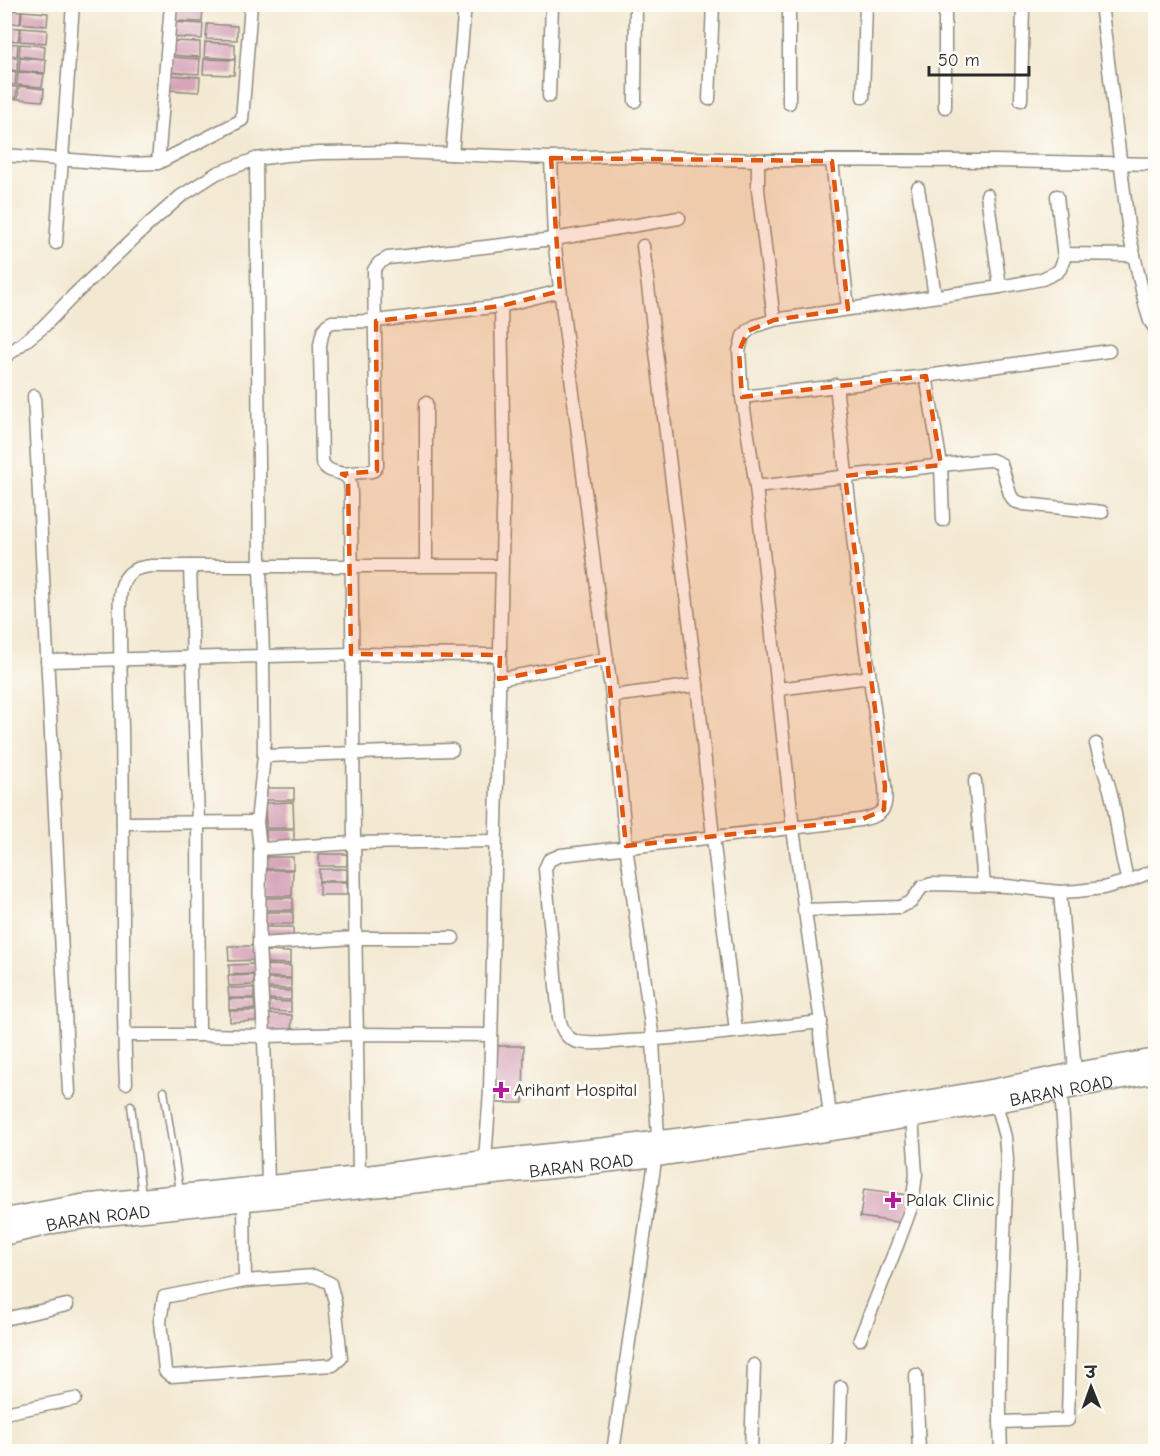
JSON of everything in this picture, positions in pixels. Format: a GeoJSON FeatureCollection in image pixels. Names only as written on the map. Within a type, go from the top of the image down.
{"type":"FeatureCollection","features":[{"type":"Feature","properties":{"kind":"main road","name":"BARAN ROAD"},"geometry":{"type":"LineString","coordinates":[[4,1236],[97,1216],[553,1169],[778,1125],[1155,1058]]}},
{"type":"Feature","properties":{"kind":"main road","name":"BARAN ROAD"},"geometry":{"type":"LineString","coordinates":[[4,1218],[81,1204],[142,1197],[359,1176],[606,1147],[657,1148],[912,1117],[1155,1073]]}},
{"type":"Feature","properties":{"kind":"street"},"geometry":{"type":"LineString","coordinates":[[56,243],[73,4]]}},
{"type":"Feature","properties":{"kind":"street"},"geometry":{"type":"LineString","coordinates":[[158,163],[171,4]]}},
{"type":"Feature","properties":{"kind":"street"},"geometry":{"type":"LineString","coordinates":[[4,154],[124,164],[158,163],[242,120],[251,4]]}},
{"type":"Feature","properties":{"kind":"street"},"geometry":{"type":"LineString","coordinates":[[452,154],[465,4]]}},
{"type":"Feature","properties":{"kind":"street"},"geometry":{"type":"LineString","coordinates":[[549,96],[552,4]]}},
{"type":"Feature","properties":{"kind":"street"},"geometry":{"type":"LineString","coordinates":[[635,100],[636,4]]}},
{"type":"Feature","properties":{"kind":"street"},"geometry":{"type":"LineString","coordinates":[[710,99],[713,4]]}},
{"type":"Feature","properties":{"kind":"street"},"geometry":{"type":"LineString","coordinates":[[789,4],[789,103]]}},
{"type":"Feature","properties":{"kind":"street"},"geometry":{"type":"LineString","coordinates":[[863,97],[866,4]]}},
{"type":"Feature","properties":{"kind":"street"},"geometry":{"type":"LineString","coordinates":[[945,4],[945,107]]}},
{"type":"Feature","properties":{"kind":"street"},"geometry":{"type":"LineString","coordinates":[[1021,100],[1023,4]]}},
{"type":"Feature","properties":{"kind":"street"},"geometry":{"type":"LineString","coordinates":[[1101,4],[1129,233],[1146,308],[1155,330]]}},
{"type":"Feature","properties":{"kind":"street"},"geometry":{"type":"LineString","coordinates":[[4,358],[43,327],[148,225],[182,196],[217,173],[256,159],[320,153],[399,152],[551,158],[618,156],[758,160],[1155,164]]}},
{"type":"Feature","properties":{"kind":"street"},"geometry":{"type":"LineString","coordinates":[[551,158],[554,239],[560,291],[612,696],[626,846],[653,1040],[657,1148],[613,1452]]}},
{"type":"Feature","properties":{"kind":"street"},"geometry":{"type":"LineString","coordinates":[[256,159],[264,756],[256,822],[260,849],[259,944],[268,1184]]}},
{"type":"Feature","properties":{"kind":"street"},"geometry":{"type":"LineString","coordinates":[[758,160],[758,190],[774,320]]}},
{"type":"Feature","properties":{"kind":"street"},"geometry":{"type":"LineString","coordinates":[[832,161],[848,309]]}},
{"type":"Feature","properties":{"kind":"street"},"geometry":{"type":"LineString","coordinates":[[918,188],[935,296]]}},
{"type":"Feature","properties":{"kind":"street"},"geometry":{"type":"LineString","coordinates":[[987,195],[1000,287]]}},
{"type":"Feature","properties":{"kind":"street"},"geometry":{"type":"LineString","coordinates":[[830,1116],[820,1022],[793,829],[756,487],[742,397],[739,351],[743,336],[748,331],[754,326],[774,320],[1000,287],[1051,276],[1060,269],[1064,259],[1057,195]]}},
{"type":"Feature","properties":{"kind":"street"},"geometry":{"type":"LineString","coordinates":[[342,474],[372,471],[377,466],[374,270],[379,262],[388,258],[554,239],[679,218]]}},
{"type":"Feature","properties":{"kind":"street"},"geometry":{"type":"LineString","coordinates":[[643,246],[697,685],[736,1031]]}},
{"type":"Feature","properties":{"kind":"street"},"geometry":{"type":"LineString","coordinates":[[1064,254],[1134,255]]}},
{"type":"Feature","properties":{"kind":"street"},"geometry":{"type":"LineString","coordinates":[[359,1176],[350,485],[346,476],[328,470],[322,461],[320,345],[322,335],[327,325],[332,322],[376,321],[501,306],[560,291]]}},
{"type":"Feature","properties":{"kind":"street"},"geometry":{"type":"LineString","coordinates":[[485,1160],[490,1091],[504,473],[501,306]]}},
{"type":"Feature","properties":{"kind":"street"},"geometry":{"type":"LineString","coordinates":[[742,397],[926,376],[1109,351]]}},
{"type":"Feature","properties":{"kind":"street"},"geometry":{"type":"LineString","coordinates":[[926,376],[941,465],[943,520]]}},
{"type":"Feature","properties":{"kind":"street"},"geometry":{"type":"LineString","coordinates":[[820,1022],[653,1040],[577,1042],[570,1039],[563,1032],[559,1018],[545,865],[549,860],[561,855],[793,829],[871,818],[884,810],[885,786],[845,476],[836,385]]}},
{"type":"Feature","properties":{"kind":"street"},"geometry":{"type":"LineString","coordinates":[[34,396],[69,1092]]}},
{"type":"Feature","properties":{"kind":"street"},"geometry":{"type":"LineString","coordinates":[[426,403],[426,566]]}},
{"type":"Feature","properties":{"kind":"street"},"geometry":{"type":"LineString","coordinates":[[756,487],[986,460],[998,461],[1014,501],[1102,512]]}},
{"type":"Feature","properties":{"kind":"street"},"geometry":{"type":"LineString","coordinates":[[189,566],[198,823],[199,1035]]}},
{"type":"Feature","properties":{"kind":"street"},"geometry":{"type":"LineString","coordinates":[[126,1083],[120,660],[122,585],[128,575],[137,568],[145,567],[501,566]]}},
{"type":"Feature","properties":{"kind":"street"},"geometry":{"type":"LineString","coordinates":[[47,661],[351,654],[500,655]]}},
{"type":"Feature","properties":{"kind":"street"},"geometry":{"type":"LineString","coordinates":[[499,679],[607,659]]}},
{"type":"Feature","properties":{"kind":"street"},"geometry":{"type":"LineString","coordinates":[[778,689],[870,676]]}},
{"type":"Feature","properties":{"kind":"street"},"geometry":{"type":"LineString","coordinates":[[612,696],[697,685]]}},
{"type":"Feature","properties":{"kind":"street"},"geometry":{"type":"LineString","coordinates":[[1096,744],[1111,794],[1128,881]]}},
{"type":"Feature","properties":{"kind":"street"},"geometry":{"type":"LineString","coordinates":[[264,756],[452,750]]}},
{"type":"Feature","properties":{"kind":"street"},"geometry":{"type":"LineString","coordinates":[[975,781],[984,885]]}},
{"type":"Feature","properties":{"kind":"street"},"geometry":{"type":"LineString","coordinates":[[123,823],[256,822]]}},
{"type":"Feature","properties":{"kind":"street"},"geometry":{"type":"LineString","coordinates":[[260,849],[354,843],[495,841]]}},
{"type":"Feature","properties":{"kind":"street"},"geometry":{"type":"LineString","coordinates":[[804,910],[900,908],[908,905],[920,889],[927,885],[1007,886],[1060,892],[1104,888],[1155,870]]}},
{"type":"Feature","properties":{"kind":"street"},"geometry":{"type":"LineString","coordinates":[[1060,892],[1074,1072]]}},
{"type":"Feature","properties":{"kind":"street"},"geometry":{"type":"LineString","coordinates":[[259,944],[355,938],[453,938]]}},
{"type":"Feature","properties":{"kind":"street"},"geometry":{"type":"LineString","coordinates":[[124,1035],[491,1035]]}},
{"type":"Feature","properties":{"kind":"street"},"geometry":{"type":"LineString","coordinates":[[1000,1422],[1068,1420],[1072,1251],[1061,1091]]}},
{"type":"Feature","properties":{"kind":"street"},"geometry":{"type":"LineString","coordinates":[[996,1103],[1005,1137],[1007,1160],[1001,1317],[1001,1452]]}},
{"type":"Feature","properties":{"kind":"street"},"geometry":{"type":"LineString","coordinates":[[860,1339],[911,1210],[916,1174],[912,1117]]}},
{"type":"Feature","properties":{"kind":"street"},"geometry":{"type":"LineString","coordinates":[[244,1201],[245,1281]]}},
{"type":"Feature","properties":{"kind":"street"},"geometry":{"type":"LineString","coordinates":[[314,1276],[330,1283],[335,1302],[341,1358],[333,1365],[171,1376],[165,1371],[160,1321],[164,1297],[245,1281],[314,1276]]}},
{"type":"Feature","properties":{"kind":"street"},"geometry":{"type":"LineString","coordinates":[[4,1319],[67,1305]]}},
{"type":"Feature","properties":{"kind":"street"},"geometry":{"type":"LineString","coordinates":[[751,1452],[754,1365]]}},
{"type":"Feature","properties":{"kind":"street"},"geometry":{"type":"LineString","coordinates":[[916,1375],[919,1452]]}},
{"type":"Feature","properties":{"kind":"street"},"geometry":{"type":"LineString","coordinates":[[839,1452],[841,1387]]}},
{"type":"Feature","properties":{"kind":"street"},"geometry":{"type":"LineString","coordinates":[[4,1413],[75,1399]]}},
{"type":"Feature","properties":{"kind":"lane"},"geometry":{"type":"LineString","coordinates":[[164,1091],[180,1194]]}},
{"type":"Feature","properties":{"kind":"lane"},"geometry":{"type":"LineString","coordinates":[[131,1105],[142,1197]]}},
{"type":"Feature","properties":{"kind":"highlighted area"},"geometry":{"type":"Polygon","coordinates":[[[551,158],[832,161],[848,309],[774,320],[748,331],[739,351],[742,397],[926,376],[941,465],[845,476],[885,786],[884,810],[860,820],[626,846],[607,659],[499,679],[500,655],[351,654],[348,477],[342,474],[377,471],[376,321],[501,306],[560,291],[551,158]]]}},
{"type":"Feature","properties":{"kind":"building"},"geometry":{"type":"Polygon","coordinates":[[[172,6],[203,7],[202,22],[172,21],[172,6]]]}},
{"type":"Feature","properties":{"kind":"building"},"geometry":{"type":"Polygon","coordinates":[[[4,10],[21,11],[20,24],[4,22],[4,10]]]}},
{"type":"Feature","properties":{"kind":"building"},"geometry":{"type":"Polygon","coordinates":[[[22,11],[48,13],[47,26],[21,23],[22,11]]]}},
{"type":"Feature","properties":{"kind":"building"},"geometry":{"type":"Polygon","coordinates":[[[172,22],[203,24],[202,39],[171,37],[172,22]]]}},
{"type":"Feature","properties":{"kind":"building"},"geometry":{"type":"Polygon","coordinates":[[[207,24],[237,26],[237,40],[206,39],[207,24]]]}},
{"type":"Feature","properties":{"kind":"building"},"geometry":{"type":"Polygon","coordinates":[[[5,27],[20,28],[18,41],[5,40],[5,27]]]}},
{"type":"Feature","properties":{"kind":"building"},"geometry":{"type":"Polygon","coordinates":[[[21,28],[47,30],[46,43],[20,41],[21,28]]]}},
{"type":"Feature","properties":{"kind":"building"},"geometry":{"type":"Polygon","coordinates":[[[170,41],[200,42],[200,57],[169,55],[170,41]]]}},
{"type":"Feature","properties":{"kind":"building"},"geometry":{"type":"Polygon","coordinates":[[[205,42],[235,44],[235,59],[204,57],[205,42]]]}},
{"type":"Feature","properties":{"kind":"building"},"geometry":{"type":"Polygon","coordinates":[[[4,43],[18,44],[17,56],[4,55],[4,43]]]}},
{"type":"Feature","properties":{"kind":"building"},"geometry":{"type":"Polygon","coordinates":[[[20,44],[45,46],[44,59],[19,56],[20,44]]]}},
{"type":"Feature","properties":{"kind":"building"},"geometry":{"type":"Polygon","coordinates":[[[4,57],[18,58],[17,71],[4,69],[4,57]]]}},
{"type":"Feature","properties":{"kind":"building"},"geometry":{"type":"Polygon","coordinates":[[[169,57],[200,59],[199,74],[169,72],[169,57]]]}},
{"type":"Feature","properties":{"kind":"building"},"geometry":{"type":"Polygon","coordinates":[[[20,58],[46,60],[45,73],[19,71],[20,58]]]}},
{"type":"Feature","properties":{"kind":"building"},"geometry":{"type":"Polygon","coordinates":[[[204,59],[235,60],[234,75],[203,74],[204,59]]]}},
{"type":"Feature","properties":{"kind":"building"},"geometry":{"type":"Polygon","coordinates":[[[4,71],[16,72],[15,85],[4,84],[4,71]]]}},
{"type":"Feature","properties":{"kind":"building"},"geometry":{"type":"Polygon","coordinates":[[[18,72],[44,74],[42,87],[17,85],[18,72]]]}},
{"type":"Feature","properties":{"kind":"building"},"geometry":{"type":"Polygon","coordinates":[[[169,75],[200,77],[199,92],[168,90],[169,75]]]}},
{"type":"Feature","properties":{"kind":"building"},"geometry":{"type":"Polygon","coordinates":[[[4,86],[17,87],[16,99],[4,98],[4,86]]]}},
{"type":"Feature","properties":{"kind":"building"},"geometry":{"type":"Polygon","coordinates":[[[19,86],[44,89],[43,101],[18,99],[19,86]]]}},
{"type":"Feature","properties":{"kind":"building"},"geometry":{"type":"Polygon","coordinates":[[[266,788],[294,788],[294,800],[266,800],[266,788]]]}},
{"type":"Feature","properties":{"kind":"building"},"geometry":{"type":"Polygon","coordinates":[[[293,802],[294,828],[266,828],[265,803],[293,802]]]}},
{"type":"Feature","properties":{"kind":"building"},"geometry":{"type":"Polygon","coordinates":[[[266,830],[294,830],[294,842],[266,842],[266,830]]]}},
{"type":"Feature","properties":{"kind":"building"},"geometry":{"type":"Polygon","coordinates":[[[319,854],[347,854],[347,866],[319,866],[319,854]]]}},
{"type":"Feature","properties":{"kind":"building"},"geometry":{"type":"Polygon","coordinates":[[[265,857],[293,857],[293,869],[265,869],[265,857]]]}},
{"type":"Feature","properties":{"kind":"building"},"geometry":{"type":"Polygon","coordinates":[[[319,869],[347,869],[347,881],[319,881],[319,869]]]}},
{"type":"Feature","properties":{"kind":"building"},"geometry":{"type":"Polygon","coordinates":[[[265,870],[293,870],[292,896],[264,896],[265,870]]]}},
{"type":"Feature","properties":{"kind":"building"},"geometry":{"type":"Polygon","coordinates":[[[319,882],[347,882],[347,895],[319,895],[319,882]]]}},
{"type":"Feature","properties":{"kind":"building"},"geometry":{"type":"Polygon","coordinates":[[[265,898],[293,898],[293,910],[265,910],[265,898]]]}},
{"type":"Feature","properties":{"kind":"building"},"geometry":{"type":"Polygon","coordinates":[[[265,912],[293,912],[293,924],[265,924],[265,912]]]}},
{"type":"Feature","properties":{"kind":"building"},"geometry":{"type":"Polygon","coordinates":[[[265,927],[293,927],[293,939],[265,939],[265,927]]]}},
{"type":"Feature","properties":{"kind":"building"},"geometry":{"type":"Polygon","coordinates":[[[228,946],[253,946],[255,960],[229,961],[228,946]]]}},
{"type":"Feature","properties":{"kind":"building"},"geometry":{"type":"Polygon","coordinates":[[[266,951],[290,952],[290,964],[266,963],[266,951]]]}},
{"type":"Feature","properties":{"kind":"building"},"geometry":{"type":"Polygon","coordinates":[[[255,964],[255,974],[229,975],[229,965],[255,964]]]}},
{"type":"Feature","properties":{"kind":"building"},"geometry":{"type":"Polygon","coordinates":[[[267,965],[291,966],[291,978],[267,977],[267,965]]]}},
{"type":"Feature","properties":{"kind":"building"},"geometry":{"type":"Polygon","coordinates":[[[254,975],[254,985],[229,986],[228,976],[254,975]]]}},
{"type":"Feature","properties":{"kind":"building"},"geometry":{"type":"Polygon","coordinates":[[[267,979],[291,979],[291,989],[267,988],[267,979]]]}},
{"type":"Feature","properties":{"kind":"building"},"geometry":{"type":"Polygon","coordinates":[[[228,988],[254,988],[254,998],[229,998],[228,988]]]}},
{"type":"Feature","properties":{"kind":"building"},"geometry":{"type":"Polygon","coordinates":[[[267,990],[291,991],[291,1000],[267,999],[267,990]]]}},
{"type":"Feature","properties":{"kind":"building"},"geometry":{"type":"Polygon","coordinates":[[[229,999],[254,999],[255,1009],[229,1010],[229,999]]]}},
{"type":"Feature","properties":{"kind":"building"},"geometry":{"type":"Polygon","coordinates":[[[267,1001],[291,1002],[291,1012],[267,1011],[267,1001]]]}},
{"type":"Feature","properties":{"kind":"building"},"geometry":{"type":"Polygon","coordinates":[[[230,1011],[256,1011],[256,1021],[230,1022],[230,1011]]]}},
{"type":"Feature","properties":{"kind":"building"},"geometry":{"type":"Polygon","coordinates":[[[268,1014],[292,1015],[291,1034],[268,1033],[268,1014]]]}},
{"type":"Feature","properties":{"kind":"building"},"geometry":{"type":"Polygon","coordinates":[[[495,1046],[524,1046],[523,1103],[495,1103],[495,1046]]]}},
{"type":"Feature","properties":{"kind":"building"},"geometry":{"type":"Polygon","coordinates":[[[864,1189],[909,1195],[905,1223],[860,1217],[864,1189]]]}},
{"type":"Feature","properties":{"kind":"place","name":"Arihant Hospital"},"geometry":{"type":"Point","coordinates":[501,1090]}},
{"type":"Feature","properties":{"kind":"place","name":"Palak Clinic"},"geometry":{"type":"Point","coordinates":[893,1200]}}]}
